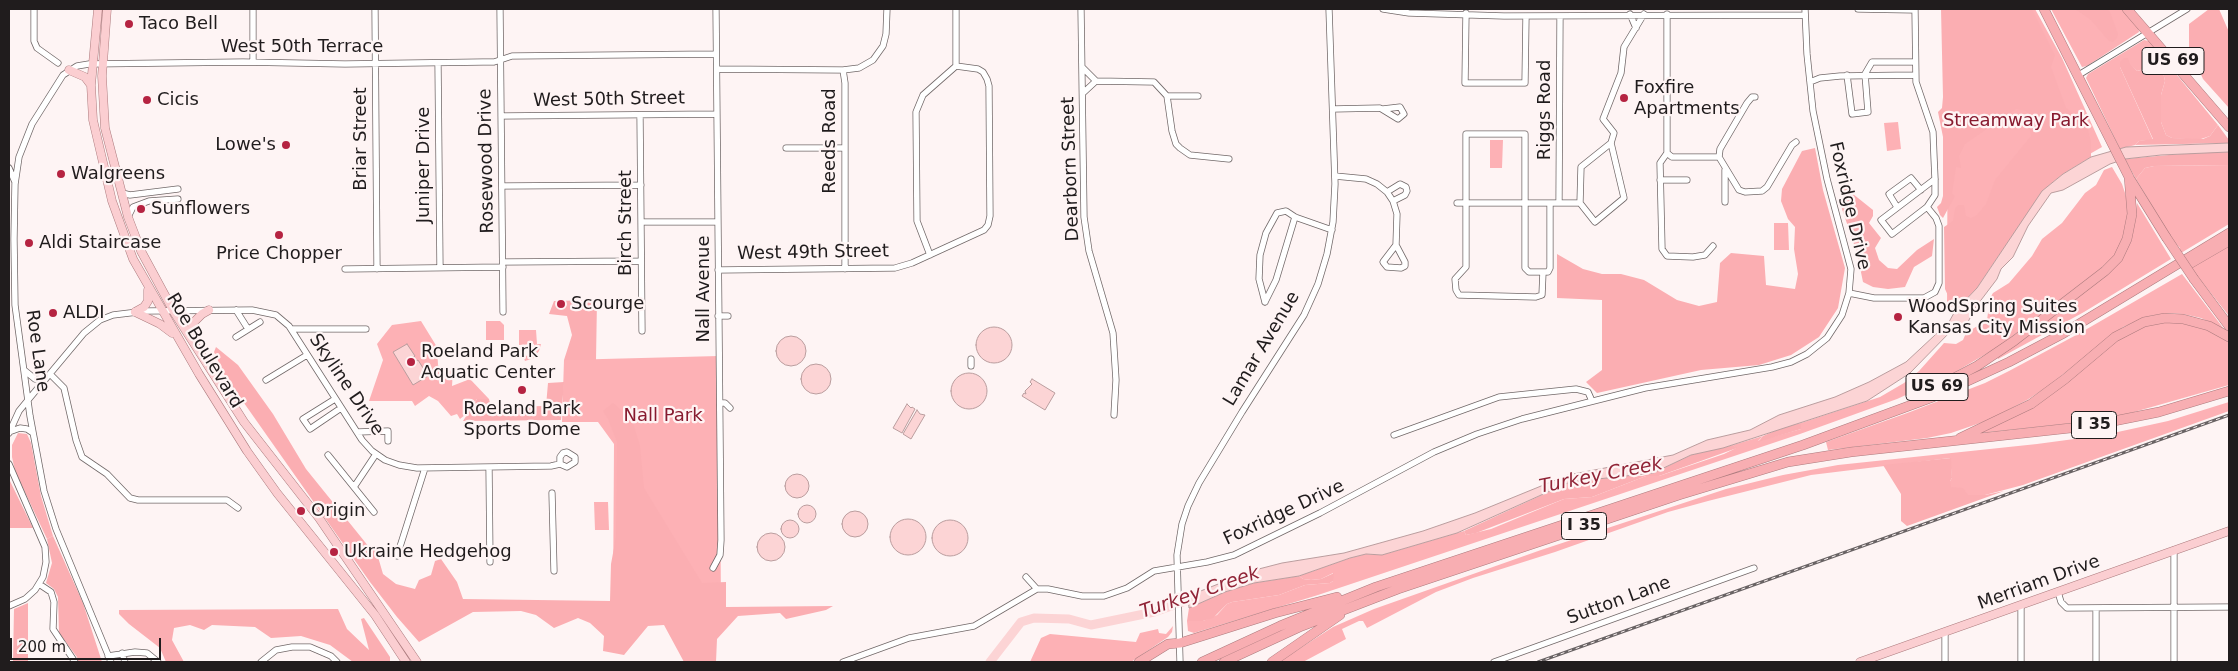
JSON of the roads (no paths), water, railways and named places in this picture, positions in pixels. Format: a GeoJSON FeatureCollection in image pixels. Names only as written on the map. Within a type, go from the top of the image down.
{"type":"FeatureCollection","features":[{"type":"Feature","properties":{"kind":"highway","name":"US 69"},"geometry":{"type":"LineString","coordinates":[[1879,418],[1995,355],[2112,266],[2124,248],[2131,223],[2132,203],[2129,177],[2044,9]]}},
{"type":"Feature","properties":{"kind":"highway","name":"US 69"},"geometry":{"type":"LineString","coordinates":[[2127,9],[2229,127]]}},
{"type":"Feature","properties":{"kind":"highway"},"geometry":{"type":"LineString","coordinates":[[2129,177],[2194,279],[2229,326]]}},
{"type":"Feature","properties":{"kind":"highway","name":"I 35"},"geometry":{"type":"LineString","coordinates":[[1202,662],[1280,626],[1376,587],[1879,418],[1933,397],[2009,362],[2098,313],[2229,233]]}},
{"type":"Feature","properties":{"kind":"highway"},"geometry":{"type":"LineString","coordinates":[[2098,313],[2229,241]]}},
{"type":"Feature","properties":{"kind":"highway"},"geometry":{"type":"LineString","coordinates":[[1955,441],[2031,404],[2065,379],[2115,336],[2144,322],[2164,318],[2183,319],[2210,326],[2229,338]]}},
{"type":"Feature","properties":{"kind":"highway","name":"I 35"},"geometry":{"type":"LineString","coordinates":[[1224,662],[1353,605],[1679,495],[1788,462],[1850,452],[2089,426],[2159,412],[2229,391]]}},
{"type":"Feature","properties":{"kind":"highway"},"geometry":{"type":"LineString","coordinates":[[1138,662],[1168,644],[1180,647],[1275,613],[1376,587]]}},
{"type":"Feature","properties":{"kind":"highway"},"geometry":{"type":"LineString","coordinates":[[1272,662],[1353,605]]}},
{"type":"Feature","properties":{"kind":"main road","name":"Roe Boulevard"},"geometry":{"type":"LineString","coordinates":[[98,9],[91,85],[93,120],[112,201],[133,259],[177,337],[247,451],[277,493],[375,615],[406,662]]}},
{"type":"Feature","properties":{"kind":"main road","name":"Roe Boulevard"},"geometry":{"type":"LineString","coordinates":[[107,9],[102,88],[105,128],[128,217],[141,251],[174,312],[244,422],[319,518],[417,662]]}},
{"type":"Feature","properties":{"kind":"main road"},"geometry":{"type":"LineString","coordinates":[[69,70],[85,77],[91,85]]}},
{"type":"Feature","properties":{"kind":"main road"},"geometry":{"type":"LineString","coordinates":[[135,312],[144,307],[148,301],[148,286]]}},
{"type":"Feature","properties":{"kind":"main road"},"geometry":{"type":"LineString","coordinates":[[193,342],[192,324],[202,314],[210,310]]}},
{"type":"Feature","properties":{"kind":"main road"},"geometry":{"type":"LineString","coordinates":[[135,312],[160,324],[177,337]]}},
{"type":"Feature","properties":{"kind":"main road","name":"Merriam Drive"},"geometry":{"type":"LineString","coordinates":[[1860,662],[1877,659],[1945,632],[2229,531]]}},
{"type":"Feature","properties":{"kind":"street"},"geometry":{"type":"LineString","coordinates":[[34,9],[34,41],[37,48],[58,63]]}},
{"type":"Feature","properties":{"kind":"street"},"geometry":{"type":"LineString","coordinates":[[253,9],[253,62]]}},
{"type":"Feature","properties":{"kind":"street","name":"Briar Street"},"geometry":{"type":"LineString","coordinates":[[375,9],[377,269]]}},
{"type":"Feature","properties":{"kind":"street","name":"Rosewood Drive"},"geometry":{"type":"LineString","coordinates":[[500,9],[503,312]]}},
{"type":"Feature","properties":{"kind":"street","name":"Nall Avenue"},"geometry":{"type":"LineString","coordinates":[[713,568],[720,555],[716,9]]}},
{"type":"Feature","properties":{"kind":"street","name":"Reeds Road"},"geometry":{"type":"LineString","coordinates":[[845,269],[845,83],[843,70],[864,66],[873,60],[880,51],[886,34],[887,9]]}},
{"type":"Feature","properties":{"kind":"street"},"geometry":{"type":"LineString","coordinates":[[930,255],[917,221],[916,112],[923,95],[956,66],[956,9]]}},
{"type":"Feature","properties":{"kind":"street","name":"Dearborn Street"},"geometry":{"type":"LineString","coordinates":[[1081,9],[1086,236],[1112,333],[1116,380],[1114,415]]}},
{"type":"Feature","properties":{"kind":"street","name":"Lamar Avenue"},"geometry":{"type":"LineString","coordinates":[[1180,662],[1178,566],[1180,536],[1192,496],[1242,412],[1304,315],[1324,266],[1332,230],[1335,176],[1330,9]]}},
{"type":"Feature","properties":{"kind":"street"},"geometry":{"type":"LineString","coordinates":[[1385,9],[1409,14],[1526,16],[1805,12]]}},
{"type":"Feature","properties":{"kind":"street"},"geometry":{"type":"LineString","coordinates":[[1858,9],[1915,10],[1915,75],[1917,88],[1933,132],[1935,180],[1934,197],[1927,207],[1892,234],[1881,220],[1935,180]]}},
{"type":"Feature","properties":{"kind":"street"},"geometry":{"type":"LineString","coordinates":[[2077,76],[2188,9]]}},
{"type":"Feature","properties":{"kind":"street","name":"Foxridge Drive"},"geometry":{"type":"LineString","coordinates":[[1037,589],[1048,589],[1082,596],[1104,596],[1127,588],[1150,573],[1178,566],[1207,562],[1243,551],[1326,511],[1434,452],[1522,419],[1645,388],[1772,367],[1795,360],[1812,351],[1827,338],[1842,315],[1849,293],[1850,262],[1822,157],[1810,82],[1805,12]]}},
{"type":"Feature","properties":{"kind":"street"},"geometry":{"type":"LineString","coordinates":[[1466,14],[1465,83],[1525,83],[1526,16]]}},
{"type":"Feature","properties":{"kind":"street"},"geometry":{"type":"LineString","coordinates":[[1630,14],[1636,28]]}},
{"type":"Feature","properties":{"kind":"street"},"geometry":{"type":"LineString","coordinates":[[1611,143],[1581,167],[1580,203],[1594,222],[1624,198],[1611,143],[1614,133],[1603,118],[1621,73],[1624,47],[1644,14]]}},
{"type":"Feature","properties":{"kind":"street"},"geometry":{"type":"LineString","coordinates":[[1667,14],[1667,153],[1660,163],[1662,246],[1664,253],[1670,256],[1697,257],[1705,255],[1713,246]]}},
{"type":"Feature","properties":{"kind":"street","name":"Riggs Road"},"geometry":{"type":"LineString","coordinates":[[1559,203],[1560,16]]}},
{"type":"Feature","properties":{"kind":"street","name":"West 50th Terrace"},"geometry":{"type":"LineString","coordinates":[[93,64],[253,62],[438,63],[488,62],[512,56],[716,54]]}},
{"type":"Feature","properties":{"kind":"street"},"geometry":{"type":"LineString","coordinates":[[1847,75],[1852,114],[1868,112],[1865,74],[1872,62],[1915,62]]}},
{"type":"Feature","properties":{"kind":"street","name":"Juniper Drive"},"geometry":{"type":"LineString","coordinates":[[438,63],[440,268]]}},
{"type":"Feature","properties":{"kind":"street"},"geometry":{"type":"LineString","coordinates":[[69,70],[76,66],[93,64]]}},
{"type":"Feature","properties":{"kind":"street","name":"West 49th Street"},"geometry":{"type":"LineString","coordinates":[[718,270],[895,268],[979,233],[988,225],[990,216],[987,78],[978,69],[956,66]]}},
{"type":"Feature","properties":{"kind":"street"},"geometry":{"type":"LineString","coordinates":[[1083,68],[1096,81]]}},
{"type":"Feature","properties":{"kind":"street"},"geometry":{"type":"LineString","coordinates":[[717,69],[843,70]]}},
{"type":"Feature","properties":{"kind":"street","name":"Roe Lane"},"geometry":{"type":"LineString","coordinates":[[69,70],[60,79],[26,137],[18,157],[11,239],[15,305],[33,433],[50,511],[110,659]]}},
{"type":"Feature","properties":{"kind":"street"},"geometry":{"type":"LineString","coordinates":[[1810,82],[1820,78],[1847,75],[1915,75]]}},
{"type":"Feature","properties":{"kind":"street"},"geometry":{"type":"LineString","coordinates":[[1083,93],[1096,81],[1147,81],[1159,86],[1167,96],[1172,131],[1180,148],[1190,155],[1229,159]]}},
{"type":"Feature","properties":{"kind":"street"},"geometry":{"type":"LineString","coordinates":[[1167,96],[1198,96]]}},
{"type":"Feature","properties":{"kind":"street"},"geometry":{"type":"LineString","coordinates":[[1755,96],[1747,103],[1720,149],[1719,157],[1741,191],[1764,190],[1796,142]]}},
{"type":"Feature","properties":{"kind":"street"},"geometry":{"type":"LineString","coordinates":[[1333,109],[1383,109]]}},
{"type":"Feature","properties":{"kind":"street","name":"West 50th Street"},"geometry":{"type":"LineString","coordinates":[[501,116],[717,114]]}},
{"type":"Feature","properties":{"kind":"street","name":"Birch Street"},"geometry":{"type":"LineString","coordinates":[[640,115],[642,331]]}},
{"type":"Feature","properties":{"kind":"street"},"geometry":{"type":"LineString","coordinates":[[1543,272],[1544,292],[1540,297],[1464,297],[1459,295],[1456,290],[1456,275],[1466,266],[1466,134],[1525,134],[1525,268],[1529,272],[1543,272],[1548,272],[1550,268],[1550,203]]}},
{"type":"Feature","properties":{"kind":"street"},"geometry":{"type":"LineString","coordinates":[[786,148],[844,148]]}},
{"type":"Feature","properties":{"kind":"street"},"geometry":{"type":"LineString","coordinates":[[1667,153],[1674,157],[1719,157]]}},
{"type":"Feature","properties":{"kind":"street"},"geometry":{"type":"LineString","coordinates":[[9,168],[15,184]]}},
{"type":"Feature","properties":{"kind":"street"},"geometry":{"type":"LineString","coordinates":[[1725,168],[1725,202]]}},
{"type":"Feature","properties":{"kind":"street"},"geometry":{"type":"LineString","coordinates":[[1335,176],[1366,179],[1377,184],[1387,192],[1393,201],[1397,216],[1396,244],[1405,262],[1405,266],[1401,268],[1386,267],[1383,264],[1383,259],[1396,244]]}},
{"type":"Feature","properties":{"kind":"street"},"geometry":{"type":"LineString","coordinates":[[1898,207],[1889,194],[1912,178],[1921,190]]}},
{"type":"Feature","properties":{"kind":"street"},"geometry":{"type":"LineString","coordinates":[[1660,180],[1688,180]]}},
{"type":"Feature","properties":{"kind":"street"},"geometry":{"type":"LineString","coordinates":[[502,186],[641,184]]}},
{"type":"Feature","properties":{"kind":"street"},"geometry":{"type":"LineString","coordinates":[[1387,192],[1400,184],[1406,187],[1405,195],[1393,201]]}},
{"type":"Feature","properties":{"kind":"street"},"geometry":{"type":"LineString","coordinates":[[122,193],[130,195],[178,189]]}},
{"type":"Feature","properties":{"kind":"street"},"geometry":{"type":"LineString","coordinates":[[128,217],[133,207],[149,201],[178,199]]}},
{"type":"Feature","properties":{"kind":"street"},"geometry":{"type":"LineString","coordinates":[[1456,203],[1580,203]]}},
{"type":"Feature","properties":{"kind":"street"},"geometry":{"type":"LineString","coordinates":[[1849,293],[1874,298],[1924,298],[1935,292],[1940,283],[1939,226],[1936,218],[1927,207]]}},
{"type":"Feature","properties":{"kind":"street"},"geometry":{"type":"LineString","coordinates":[[1295,217],[1276,280],[1265,302],[1258,271],[1260,255],[1266,233],[1278,211],[1286,211],[1295,217],[1332,230]]}},
{"type":"Feature","properties":{"kind":"street"},"geometry":{"type":"LineString","coordinates":[[642,222],[718,222]]}},
{"type":"Feature","properties":{"kind":"street"},"geometry":{"type":"LineString","coordinates":[[345,269],[440,268],[641,261]]}},
{"type":"Feature","properties":{"kind":"street"},"geometry":{"type":"LineString","coordinates":[[236,310],[248,329]]}},
{"type":"Feature","properties":{"kind":"street","name":"Skyline Drive"},"geometry":{"type":"LineString","coordinates":[[9,432],[19,411],[84,333],[100,320],[113,315],[135,312],[236,310],[267,312],[283,320],[291,329],[366,446],[376,454],[399,465],[425,468],[560,464]]}},
{"type":"Feature","properties":{"kind":"street"},"geometry":{"type":"LineString","coordinates":[[718,316],[728,316]]}},
{"type":"Feature","properties":{"kind":"street"},"geometry":{"type":"LineString","coordinates":[[236,336],[260,322]]}},
{"type":"Feature","properties":{"kind":"street"},"geometry":{"type":"LineString","coordinates":[[291,329],[366,328]]}},
{"type":"Feature","properties":{"kind":"street"},"geometry":{"type":"LineString","coordinates":[[266,380],[307,355]]}},
{"type":"Feature","properties":{"kind":"street"},"geometry":{"type":"LineString","coordinates":[[971,359],[971,366]]}},
{"type":"Feature","properties":{"kind":"street"},"geometry":{"type":"LineString","coordinates":[[24,370],[31,377],[45,380]]}},
{"type":"Feature","properties":{"kind":"street"},"geometry":{"type":"LineString","coordinates":[[50,374],[64,388],[76,440],[82,457],[107,474],[130,498],[138,500],[227,500],[238,508]]}},
{"type":"Feature","properties":{"kind":"street"},"geometry":{"type":"LineString","coordinates":[[1394,435],[1499,397],[1576,388],[1588,392],[1592,401]]}},
{"type":"Feature","properties":{"kind":"street"},"geometry":{"type":"LineString","coordinates":[[335,399],[304,419],[310,429],[341,408]]}},
{"type":"Feature","properties":{"kind":"street"},"geometry":{"type":"LineString","coordinates":[[720,403],[725,403],[730,408]]}},
{"type":"Feature","properties":{"kind":"street"},"geometry":{"type":"LineString","coordinates":[[9,432],[20,428],[27,429],[33,433]]}},
{"type":"Feature","properties":{"kind":"street"},"geometry":{"type":"LineString","coordinates":[[357,432],[388,431],[388,441]]}},
{"type":"Feature","properties":{"kind":"street"},"geometry":{"type":"LineString","coordinates":[[354,488],[376,454]]}},
{"type":"Feature","properties":{"kind":"street"},"geometry":{"type":"LineString","coordinates":[[328,455],[374,512]]}},
{"type":"Feature","properties":{"kind":"street"},"geometry":{"type":"LineString","coordinates":[[9,464],[45,547],[46,562],[40,584],[25,599],[9,606]]}},
{"type":"Feature","properties":{"kind":"street"},"geometry":{"type":"LineString","coordinates":[[489,467],[490,562]]}},
{"type":"Feature","properties":{"kind":"street"},"geometry":{"type":"LineString","coordinates":[[397,556],[425,468]]}},
{"type":"Feature","properties":{"kind":"street"},"geometry":{"type":"LineString","coordinates":[[552,493],[554,571]]}},
{"type":"Feature","properties":{"kind":"street"},"geometry":{"type":"LineString","coordinates":[[2174,550],[2174,662]]}},
{"type":"Feature","properties":{"kind":"street","name":"Sutton Lane"},"geometry":{"type":"LineString","coordinates":[[1494,662],[1754,568]]}},
{"type":"Feature","properties":{"kind":"street"},"geometry":{"type":"LineString","coordinates":[[843,662],[912,637],[974,626],[1037,589],[1026,577]]}},
{"type":"Feature","properties":{"kind":"street"},"geometry":{"type":"LineString","coordinates":[[40,584],[51,592],[54,602],[53,629],[75,662]]}},
{"type":"Feature","properties":{"kind":"street"},"geometry":{"type":"LineString","coordinates":[[2058,592],[2061,602],[2067,608],[2229,607]]}},
{"type":"Feature","properties":{"kind":"street"},"geometry":{"type":"LineString","coordinates":[[2021,605],[2021,662]]}},
{"type":"Feature","properties":{"kind":"street"},"geometry":{"type":"LineString","coordinates":[[2096,608],[2096,662]]}},
{"type":"Feature","properties":{"kind":"street"},"geometry":{"type":"LineString","coordinates":[[1945,632],[1945,662]]}},
{"type":"Feature","properties":{"kind":"street"},"geometry":{"type":"LineString","coordinates":[[261,662],[276,650],[292,647],[310,647],[331,656],[337,662]]}},
{"type":"Feature","properties":{"kind":"street"},"geometry":{"type":"LineString","coordinates":[[122,653],[125,662]]}},
{"type":"Feature","properties":{"kind":"street"},"geometry":{"type":"LineString","coordinates":[[110,659],[122,653],[147,653],[158,662]]}},
{"type":"Feature","properties":{"kind":"water"},"geometry":{"type":"Polygon","coordinates":[[[2229,143],[2229,152],[2161,155],[2125,159],[2110,164],[2063,190],[2051,193],[2028,226],[2013,257],[2001,269],[1997,279],[1975,308],[1968,322],[1963,327],[1952,330],[1910,373],[1867,401],[1723,448],[1691,455],[1653,473],[1570,482],[1457,533],[1382,555],[1366,554],[1350,558],[1299,576],[1254,583],[1225,592],[1189,608],[1188,596],[1251,571],[1282,563],[1344,553],[1423,531],[1475,513],[1568,475],[1673,455],[1707,440],[1750,430],[1779,415],[1835,397],[1869,382],[1906,362],[1949,322],[1955,311],[1977,288],[2042,191],[2063,174],[2091,157],[2126,147],[2229,143]]]}},
{"type":"Feature","properties":{"kind":"water"},"geometry":{"type":"Polygon","coordinates":[[[994,327],[1001,328],[1007,332],[1011,338],[1011,352],[1007,358],[1001,362],[994,363],[987,362],[981,358],[977,352],[976,345],[977,338],[981,332],[987,328],[994,327]]]}},
{"type":"Feature","properties":{"kind":"water"},"geometry":{"type":"Polygon","coordinates":[[[791,336],[802,340],[806,351],[802,362],[791,366],[780,362],[776,351],[780,340],[791,336]]]}},
{"type":"Feature","properties":{"kind":"water"},"geometry":{"type":"Polygon","coordinates":[[[407,344],[415,356],[407,362],[409,365],[418,360],[428,376],[413,385],[393,352],[407,344]]]}},
{"type":"Feature","properties":{"kind":"water"},"geometry":{"type":"Polygon","coordinates":[[[816,364],[827,368],[831,379],[827,390],[816,394],[805,390],[801,379],[805,368],[816,364]]]}},
{"type":"Feature","properties":{"kind":"water"},"geometry":{"type":"Polygon","coordinates":[[[969,373],[976,374],[982,378],[986,384],[986,398],[982,404],[976,408],[969,409],[962,408],[956,404],[952,398],[951,391],[952,384],[956,378],[962,374],[969,373]]]}},
{"type":"Feature","properties":{"kind":"water"},"geometry":{"type":"Polygon","coordinates":[[[1032,379],[1055,393],[1045,410],[1022,396],[1024,393],[1026,394],[1025,391],[1032,384],[1030,382],[1032,379]]]}},
{"type":"Feature","properties":{"kind":"water"},"geometry":{"type":"Polygon","coordinates":[[[907,404],[915,409],[902,433],[893,428],[907,404]]]}},
{"type":"Feature","properties":{"kind":"water"},"geometry":{"type":"Polygon","coordinates":[[[917,410],[920,414],[925,415],[911,439],[903,434],[917,410]]]}},
{"type":"Feature","properties":{"kind":"water"},"geometry":{"type":"Polygon","coordinates":[[[797,474],[806,477],[809,486],[806,495],[797,498],[788,495],[785,486],[788,477],[797,474]]]}},
{"type":"Feature","properties":{"kind":"water"},"geometry":{"type":"Polygon","coordinates":[[[807,505],[815,510],[816,514],[811,522],[807,523],[799,518],[798,514],[803,506],[807,505]]]}},
{"type":"Feature","properties":{"kind":"water"},"geometry":{"type":"Polygon","coordinates":[[[855,511],[864,515],[868,524],[864,533],[855,537],[846,533],[842,524],[846,515],[855,511]]]}},
{"type":"Feature","properties":{"kind":"water"},"geometry":{"type":"Polygon","coordinates":[[[908,519],[915,520],[921,524],[925,530],[925,544],[921,550],[915,554],[908,555],[901,554],[895,550],[891,544],[890,537],[891,530],[895,524],[901,520],[908,519]]]}},
{"type":"Feature","properties":{"kind":"water"},"geometry":{"type":"Polygon","coordinates":[[[790,520],[798,525],[799,529],[794,537],[790,538],[782,533],[781,529],[786,521],[790,520]]]}},
{"type":"Feature","properties":{"kind":"water"},"geometry":{"type":"Polygon","coordinates":[[[950,520],[957,521],[963,525],[967,531],[967,545],[963,551],[957,555],[950,556],[943,555],[937,551],[933,545],[932,538],[933,531],[937,525],[943,521],[950,520]]]}},
{"type":"Feature","properties":{"kind":"water"},"geometry":{"type":"Polygon","coordinates":[[[771,533],[781,537],[785,547],[781,557],[771,561],[761,557],[757,547],[761,537],[771,533]]]}},
{"type":"Feature","properties":{"kind":"waterway","name":"Turkey Creek"},"geometry":{"type":"LineString","coordinates":[[990,662],[1021,622],[1034,618],[1069,619],[1091,625],[1154,612],[1200,596]]}},
{"type":"Feature","properties":{"kind":"railway"},"geometry":{"type":"LineString","coordinates":[[1538,662],[2229,415]]}},
{"type":"Feature","properties":{"kind":"place","name":"Taco Bell"},"geometry":{"type":"Point","coordinates":[129,24]}},
{"type":"Feature","properties":{"kind":"place","name":"Foxfire Apartments"},"geometry":{"type":"Point","coordinates":[1624,98]}},
{"type":"Feature","properties":{"kind":"place","name":"Cicis"},"geometry":{"type":"Point","coordinates":[147,100]}},
{"type":"Feature","properties":{"kind":"place","name":"Lowe's"},"geometry":{"type":"Point","coordinates":[286,145]}},
{"type":"Feature","properties":{"kind":"place","name":"Walgreens"},"geometry":{"type":"Point","coordinates":[61,174]}},
{"type":"Feature","properties":{"kind":"place","name":"Sunflowers"},"geometry":{"type":"Point","coordinates":[141,209]}},
{"type":"Feature","properties":{"kind":"place","name":"Price Chopper"},"geometry":{"type":"Point","coordinates":[279,235]}},
{"type":"Feature","properties":{"kind":"place","name":"Aldi Staircase"},"geometry":{"type":"Point","coordinates":[29,243]}},
{"type":"Feature","properties":{"kind":"place","name":"Scourge"},"geometry":{"type":"Point","coordinates":[561,304]}},
{"type":"Feature","properties":{"kind":"place","name":"ALDI"},"geometry":{"type":"Point","coordinates":[53,313]}},
{"type":"Feature","properties":{"kind":"place","name":"WoodSpring Suites Kansas City Mission"},"geometry":{"type":"Point","coordinates":[1898,317]}},
{"type":"Feature","properties":{"kind":"place","name":"Roeland Park Aquatic Center"},"geometry":{"type":"Point","coordinates":[411,362]}},
{"type":"Feature","properties":{"kind":"place","name":"Roeland Park Sports Dome"},"geometry":{"type":"Point","coordinates":[522,390]}},
{"type":"Feature","properties":{"kind":"place","name":"Origin"},"geometry":{"type":"Point","coordinates":[301,511]}},
{"type":"Feature","properties":{"kind":"place","name":"Ukraine Hedgehog"},"geometry":{"type":"Point","coordinates":[334,552]}},
{"type":"Feature","properties":{"kind":"park label","name":"Streamway Park"},"geometry":{"type":"Point","coordinates":[2016,121]}},
{"type":"Feature","properties":{"kind":"park label","name":"Nall Park"},"geometry":{"type":"Point","coordinates":[663,416]}}]}
